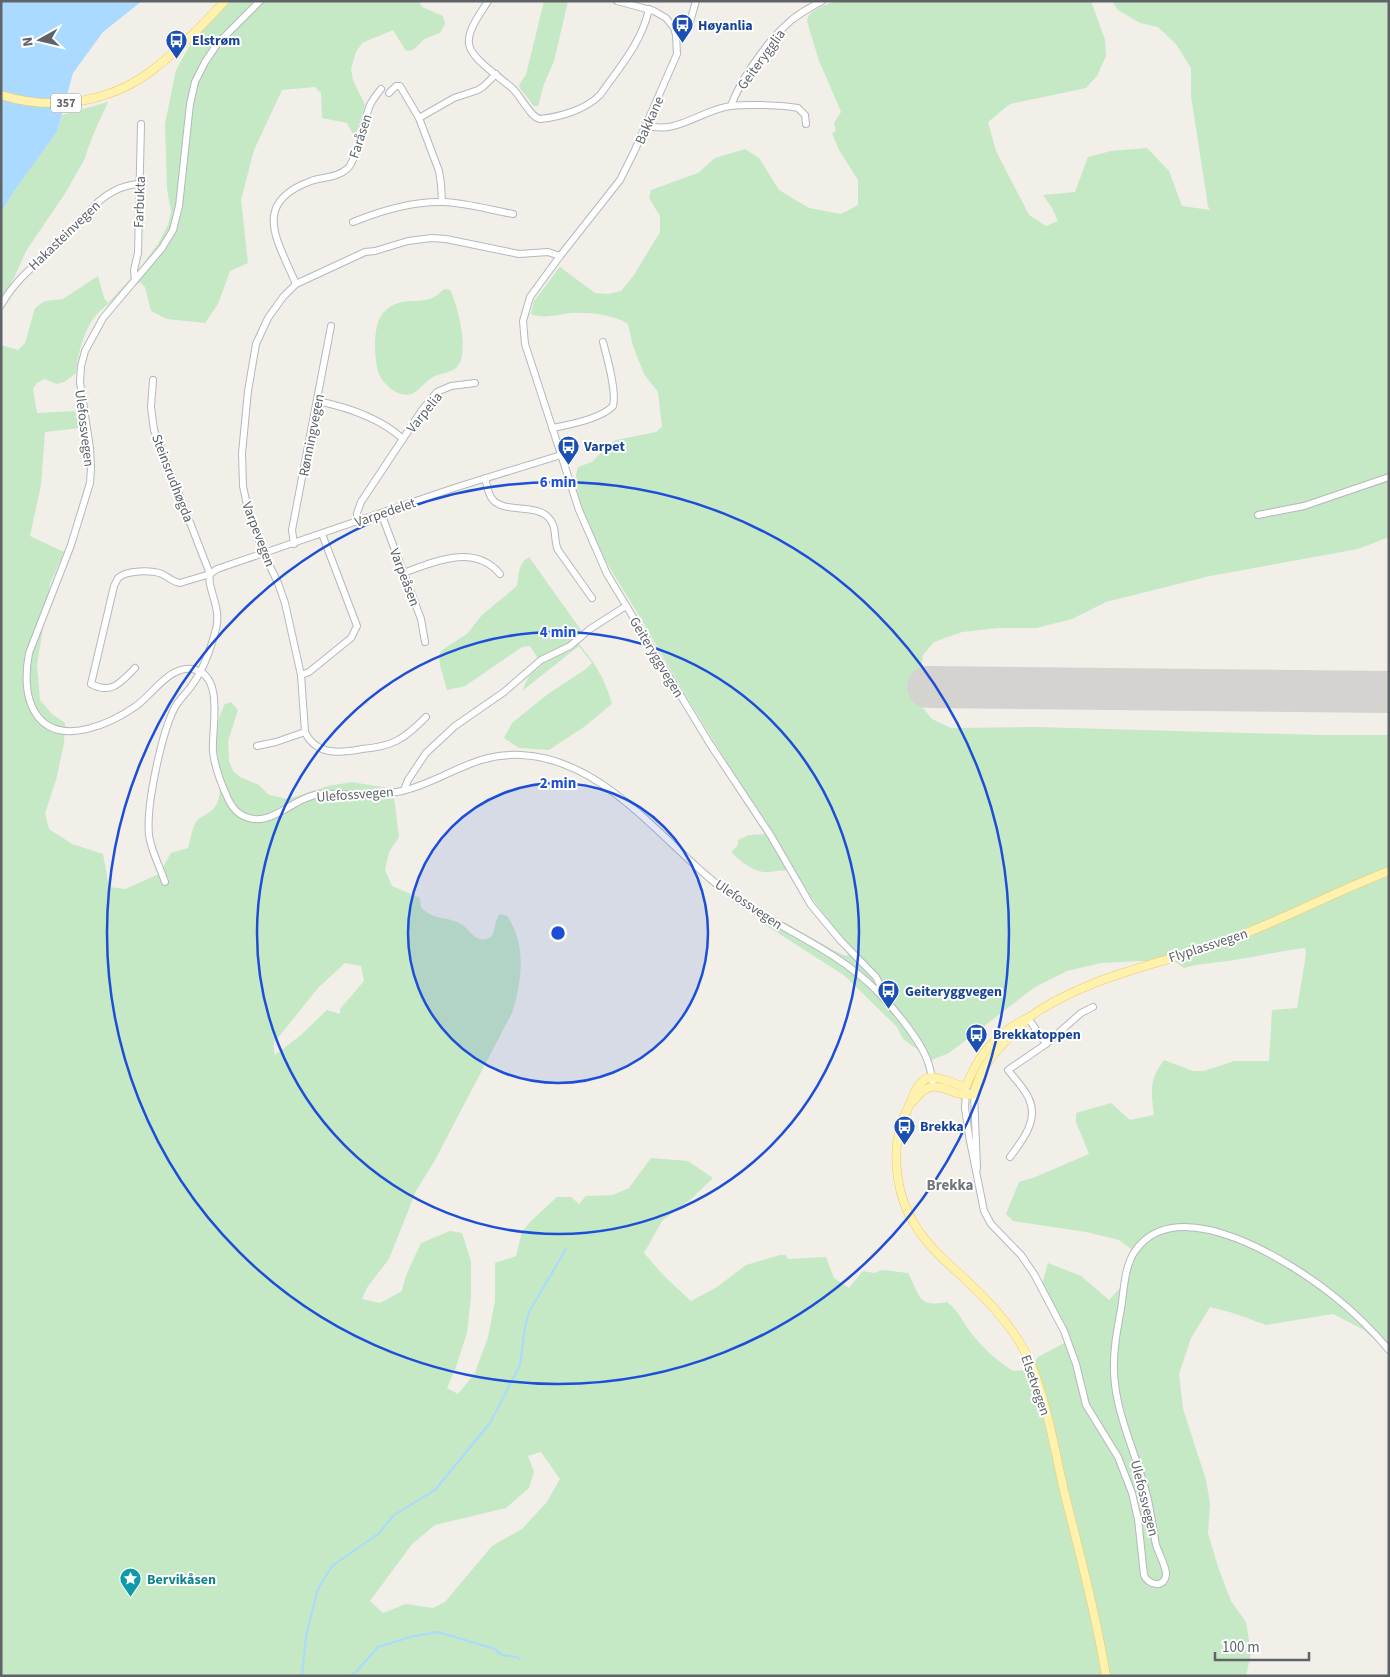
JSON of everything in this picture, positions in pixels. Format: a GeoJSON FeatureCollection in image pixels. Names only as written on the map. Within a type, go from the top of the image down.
{"type":"FeatureCollection","features":[{"type":"Feature","properties":{"kind":"main road","name":"357"},"geometry":{"type":"LineString","coordinates":[[1,94],[38,103],[68,103],[102,96],[129,85],[148,74],[170,56],[225,1]]}},
{"type":"Feature","properties":{"kind":"main road","name":"Flyplassvegen"},"geometry":{"type":"LineString","coordinates":[[966,1087],[976,1065],[987,1049],[1008,1029],[1060,998],[1096,981],[1229,940],[1284,918],[1389,871]]}},
{"type":"Feature","properties":{"kind":"main road","name":"Flyplassvegen"},"geometry":{"type":"LineString","coordinates":[[974,1094],[978,1078],[988,1060],[1028,1018]]}},
{"type":"Feature","properties":{"kind":"main road"},"geometry":{"type":"LineString","coordinates":[[932,1077],[966,1087]]}},
{"type":"Feature","properties":{"kind":"main road","name":"Elsetvegen"},"geometry":{"type":"LineString","coordinates":[[932,1077],[922,1081],[919,1085],[912,1096],[900,1127],[896,1151],[898,1177],[905,1205],[914,1224],[924,1238],[987,1300],[1006,1322],[1031,1365],[1042,1396],[1058,1462],[1106,1676]]}},
{"type":"Feature","properties":{"kind":"main road"},"geometry":{"type":"LineString","coordinates":[[933,1086],[965,1096],[974,1094]]}},
{"type":"Feature","properties":{"kind":"main road","name":"Elsetvegen"},"geometry":{"type":"LineString","coordinates":[[909,1105],[924,1090],[933,1086]]}},
{"type":"Feature","properties":{"kind":"street","name":"Ulefossvegen"},"geometry":{"type":"LineString","coordinates":[[260,1],[218,43],[200,71],[190,104],[176,223],[168,239],[103,318],[83,358],[80,382],[90,448],[91,475],[71,545],[29,653],[27,692],[32,708],[43,722],[56,730],[76,731],[99,725],[130,710],[146,698],[172,673],[191,669],[200,672],[210,682],[214,696],[212,741],[216,770],[228,799],[240,815],[250,819],[263,819],[275,815],[301,800],[316,795],[374,795],[404,790],[471,762],[494,756],[526,755],[562,764],[588,776],[620,797],[739,901],[837,959],[864,978],[893,1009],[925,1054],[933,1086]]}},
{"type":"Feature","properties":{"kind":"street"},"geometry":{"type":"LineString","coordinates":[[488,1],[471,31],[469,43],[474,55],[519,95],[536,118],[545,118],[583,107],[600,95],[638,40],[644,29],[648,9]]}},
{"type":"Feature","properties":{"kind":"street","name":"Bakkane"},"geometry":{"type":"LineString","coordinates":[[560,455],[525,344],[523,322],[530,297],[620,180],[672,69],[678,48],[676,35],[670,23],[662,15],[648,9],[616,1]]}},
{"type":"Feature","properties":{"kind":"street"},"geometry":{"type":"LineString","coordinates":[[690,22],[696,1]]}},
{"type":"Feature","properties":{"kind":"street","name":"Geiterygglia"},"geometry":{"type":"LineString","coordinates":[[731,106],[740,86],[785,25],[822,1]]}},
{"type":"Feature","properties":{"kind":"street"},"geometry":{"type":"LineString","coordinates":[[419,118],[454,98],[478,90],[496,74]]}},
{"type":"Feature","properties":{"kind":"street"},"geometry":{"type":"LineString","coordinates":[[389,92],[396,86],[400,86],[419,118],[439,171],[442,184],[442,202]]}},
{"type":"Feature","properties":{"kind":"street","name":"Faråsen"},"geometry":{"type":"LineString","coordinates":[[296,284],[276,234],[273,219],[275,207],[284,196],[302,185],[347,170],[370,105],[381,89]]}},
{"type":"Feature","properties":{"kind":"street"},"geometry":{"type":"LineString","coordinates":[[646,125],[666,127],[731,106],[798,108],[805,115],[806,124]]}},
{"type":"Feature","properties":{"kind":"street","name":"Farbukta"},"geometry":{"type":"LineString","coordinates":[[135,280],[141,184],[141,124]]}},
{"type":"Feature","properties":{"kind":"street","name":"Hakasteinvegen"},"geometry":{"type":"LineString","coordinates":[[1,306],[24,274],[56,247],[98,202],[122,187],[141,184]]}},
{"type":"Feature","properties":{"kind":"street"},"geometry":{"type":"LineString","coordinates":[[353,222],[391,209],[442,202],[513,214]]}},
{"type":"Feature","properties":{"kind":"street","name":"Varpevegen"},"geometry":{"type":"LineString","coordinates":[[306,732],[301,675],[284,600],[248,510],[242,480],[248,390],[252,360],[262,329],[283,297],[296,284],[365,252],[375,251],[408,241],[432,238],[446,239],[519,254],[548,252],[560,256]]}},
{"type":"Feature","properties":{"kind":"street","name":"Rønningvegen"},"geometry":{"type":"LineString","coordinates":[[294,544],[292,530],[331,326]]}},
{"type":"Feature","properties":{"kind":"street"},"geometry":{"type":"LineString","coordinates":[[552,428],[589,419],[607,411],[613,406],[613,392],[602,342]]}},
{"type":"Feature","properties":{"kind":"street","name":"Steinsrudhøgda"},"geometry":{"type":"LineString","coordinates":[[153,380],[151,407],[154,430],[210,574]]}},
{"type":"Feature","properties":{"kind":"street","name":"Varpelia"},"geometry":{"type":"LineString","coordinates":[[357,522],[357,513],[362,502],[403,439],[437,392],[451,386],[475,383]]}},
{"type":"Feature","properties":{"kind":"street","name":"Varpelia"},"geometry":{"type":"LineString","coordinates":[[317,401],[340,407],[378,422],[403,439]]}},
{"type":"Feature","properties":{"kind":"street","name":"Varpedelet"},"geometry":{"type":"LineString","coordinates":[[135,668],[114,686],[102,688],[91,684],[112,595],[118,578],[127,574],[153,572],[180,583],[381,513],[560,455]]}},
{"type":"Feature","properties":{"kind":"street","name":"Geiteryggvegen"},"geometry":{"type":"LineString","coordinates":[[560,455],[586,528],[606,574],[710,744],[771,836],[811,905],[840,941],[876,977],[880,985],[878,992]]}},
{"type":"Feature","properties":{"kind":"street"},"geometry":{"type":"LineString","coordinates":[[1258,515],[1304,506],[1350,492],[1389,477]]}},
{"type":"Feature","properties":{"kind":"street"},"geometry":{"type":"LineString","coordinates":[[485,478],[491,498],[497,503],[541,513],[548,517],[555,530],[555,541],[558,550],[592,598]]}},
{"type":"Feature","properties":{"kind":"street","name":"Varpeåsen"},"geometry":{"type":"LineString","coordinates":[[381,513],[424,627],[425,642]]}},
{"type":"Feature","properties":{"kind":"street"},"geometry":{"type":"LineString","coordinates":[[301,675],[310,672],[351,638],[357,626],[322,534]]}},
{"type":"Feature","properties":{"kind":"street"},"geometry":{"type":"LineString","coordinates":[[403,573],[443,559],[465,558],[494,566],[500,574]]}},
{"type":"Feature","properties":{"kind":"street"},"geometry":{"type":"LineString","coordinates":[[165,882],[149,835],[152,793],[163,743],[174,709],[192,686],[200,672],[213,639],[218,620],[209,580],[210,574]]}},
{"type":"Feature","properties":{"kind":"street"},"geometry":{"type":"LineString","coordinates":[[404,790],[421,760],[433,745],[447,733],[504,692],[541,660],[570,646],[590,629],[626,606]]}},
{"type":"Feature","properties":{"kind":"street"},"geometry":{"type":"LineString","coordinates":[[257,746],[306,732],[318,747],[332,752],[345,752],[394,741],[411,731],[426,717]]}},
{"type":"Feature","properties":{"kind":"street"},"geometry":{"type":"LineString","coordinates":[[1010,1157],[1028,1129],[1032,1112],[1029,1098],[1008,1070],[1046,1044],[1081,1012],[1094,1007]]}},
{"type":"Feature","properties":{"kind":"street"},"geometry":{"type":"LineString","coordinates":[[1028,1018],[1046,1044]]}},
{"type":"Feature","properties":{"kind":"street","name":"Ulefossvegen"},"geometry":{"type":"LineString","coordinates":[[966,1087],[965,1096],[969,1136],[980,1200],[986,1217],[1021,1255],[1034,1274],[1073,1351],[1086,1405],[1118,1457],[1132,1492],[1138,1519],[1144,1575],[1148,1582],[1152,1584],[1162,1582],[1166,1573],[1157,1546],[1143,1482],[1116,1393],[1114,1362],[1130,1258],[1143,1241],[1167,1228],[1191,1226],[1211,1230],[1254,1247],[1289,1264],[1320,1285],[1366,1323],[1389,1350]]}},
{"type":"Feature","properties":{"kind":"street"},"geometry":{"type":"LineString","coordinates":[[966,1087],[974,1094]]}},
{"type":"Feature","properties":{"kind":"street","name":"Ulefossvegen"},"geometry":{"type":"LineString","coordinates":[[974,1094],[973,1107],[978,1158],[976,1174]]}},
{"type":"Feature","properties":{"kind":"green space"},"geometry":{"type":"Polygon","coordinates":[[[231,1],[419,1],[422,7],[443,16],[445,24],[440,33],[424,39],[413,50],[406,51],[393,30],[362,43],[356,52],[351,69],[353,80],[365,105],[355,138],[347,123],[322,118],[321,93],[315,87],[282,90],[254,150],[241,200],[248,263],[230,271],[218,304],[205,323],[167,319],[151,311],[145,287],[140,282],[108,304],[89,325],[78,357],[76,373],[64,382],[57,384],[44,379],[37,383],[33,389],[37,413],[75,411],[80,428],[45,432],[41,485],[30,536],[64,552],[50,584],[37,665],[40,700],[52,714],[65,723],[64,743],[56,780],[45,813],[49,829],[72,844],[103,854],[109,887],[125,889],[159,874],[171,853],[188,848],[196,822],[212,810],[217,803],[220,773],[217,728],[225,704],[231,702],[238,710],[228,741],[229,761],[233,771],[240,777],[259,785],[269,795],[288,799],[328,786],[352,782],[393,789],[399,837],[389,852],[385,870],[392,886],[420,898],[421,907],[430,914],[461,924],[480,939],[491,937],[500,914],[507,916],[518,939],[521,963],[512,1013],[435,1160],[416,1191],[389,1259],[368,1286],[362,1299],[380,1303],[402,1291],[407,1273],[421,1243],[450,1231],[462,1233],[471,1261],[471,1297],[467,1333],[447,1388],[458,1394],[475,1373],[488,1337],[495,1301],[495,1263],[516,1256],[522,1232],[557,1197],[571,1197],[579,1204],[586,1196],[613,1195],[629,1188],[651,1158],[688,1161],[713,1178],[691,1199],[662,1221],[644,1253],[664,1276],[691,1301],[717,1287],[746,1265],[780,1255],[785,1255],[789,1259],[826,1257],[834,1278],[849,1288],[863,1271],[874,1273],[882,1270],[908,1273],[921,1298],[930,1303],[947,1302],[958,1313],[986,1350],[996,1359],[1013,1371],[1029,1370],[1038,1357],[1064,1343],[1062,1326],[1042,1284],[1048,1263],[1081,1276],[1109,1300],[1122,1286],[1134,1251],[1119,1240],[1086,1232],[1013,1221],[1006,1214],[1019,1182],[1089,1154],[1076,1122],[1076,1113],[1111,1103],[1130,1120],[1154,1115],[1152,1099],[1153,1080],[1164,1060],[1193,1071],[1204,1071],[1234,1061],[1269,1061],[1272,1010],[1297,1008],[1306,954],[1305,948],[1184,968],[1174,961],[1138,961],[1101,963],[1067,971],[1035,987],[949,1053],[932,1060],[903,1039],[897,1027],[845,976],[764,924],[760,909],[846,956],[856,951],[842,937],[818,907],[801,880],[792,872],[759,871],[744,863],[732,853],[738,845],[738,840],[749,835],[766,834],[770,831],[769,826],[703,724],[610,568],[591,532],[582,509],[576,476],[578,467],[592,462],[608,445],[616,440],[656,432],[662,427],[658,392],[644,374],[633,346],[628,324],[615,318],[592,313],[570,313],[555,316],[531,314],[534,301],[560,267],[595,293],[608,294],[621,291],[634,275],[660,232],[660,216],[649,198],[651,190],[698,173],[715,158],[745,149],[759,158],[779,190],[809,208],[841,214],[858,205],[858,180],[839,150],[832,133],[836,131],[834,123],[841,112],[819,61],[807,21],[815,10],[836,1],[1091,1],[1105,40],[1106,56],[1097,76],[1086,88],[1010,104],[988,122],[996,151],[1029,215],[1046,226],[1058,221],[1043,195],[1075,192],[1088,157],[1111,151],[1147,148],[1169,171],[1182,206],[1210,210],[1191,96],[1191,68],[1176,44],[1158,27],[1140,23],[1118,10],[1112,1],[1389,1],[1389,537],[1358,549],[1210,576],[1106,602],[1072,619],[1036,628],[998,628],[962,632],[934,642],[923,655],[919,686],[923,708],[932,719],[951,728],[1036,727],[1319,735],[1389,735],[1389,1353],[1364,1330],[1333,1314],[1266,1325],[1210,1307],[1191,1338],[1179,1374],[1183,1409],[1206,1480],[1210,1503],[1208,1533],[1231,1601],[1246,1622],[1251,1653],[1246,1676],[1,1676],[1,345],[18,350],[25,343],[35,308],[45,301],[63,299],[98,276],[104,298],[108,303],[137,272],[158,244],[168,225],[171,212],[167,189],[165,124],[176,70],[194,38],[231,1]],[[345,963],[318,988],[273,1044],[275,1055],[301,1035],[327,1010],[340,1014],[340,1009],[364,981],[361,966],[345,963]],[[541,1452],[528,1456],[534,1472],[529,1488],[506,1508],[435,1525],[412,1544],[370,1601],[383,1613],[406,1604],[433,1608],[445,1602],[492,1546],[522,1529],[547,1502],[560,1479],[541,1452]]]}},
{"type":"Feature","properties":{"kind":"green space"},"geometry":{"type":"Polygon","coordinates":[[[544,1],[568,1],[554,61],[544,84],[538,106],[534,106],[519,87],[526,75],[544,1]]]}},
{"type":"Feature","properties":{"kind":"green space"},"geometry":{"type":"Polygon","coordinates":[[[108,102],[84,160],[66,192],[26,251],[1,306],[1,212],[57,132],[62,115],[108,102]]]}},
{"type":"Feature","properties":{"kind":"green space"},"geometry":{"type":"Polygon","coordinates":[[[445,289],[450,290],[459,317],[463,341],[461,361],[457,367],[433,377],[414,393],[406,395],[398,393],[391,389],[383,380],[377,367],[375,342],[377,324],[380,317],[396,304],[430,299],[445,289]]]}},
{"type":"Feature","properties":{"kind":"green space"},"geometry":{"type":"Polygon","coordinates":[[[529,557],[581,630],[576,640],[598,670],[606,685],[612,704],[584,727],[549,750],[519,748],[504,738],[512,723],[548,694],[592,663],[579,646],[522,691],[529,676],[542,665],[530,646],[522,647],[465,686],[447,690],[440,665],[439,655],[442,650],[467,634],[482,615],[517,586],[521,566],[529,557]]]}},
{"type":"Feature","properties":{"kind":"water"},"geometry":{"type":"Polygon","coordinates":[[[1,1],[142,1],[103,32],[73,73],[57,132],[1,212],[1,1]]]}},
{"type":"Feature","properties":{"kind":"waterway"},"geometry":{"type":"LineString","coordinates":[[302,1676],[306,1636],[318,1589],[332,1566],[378,1534],[394,1515],[435,1490],[490,1423],[520,1365],[529,1312],[566,1249]]}},
{"type":"Feature","properties":{"kind":"waterway"},"geometry":{"type":"LineString","coordinates":[[349,1676],[356,1672],[378,1647],[410,1637],[438,1632],[495,1649],[501,1654],[520,1659]]}},
{"type":"Feature","properties":{"kind":"taxiway"},"geometry":{"type":"LineString","coordinates":[[962,688],[944,699],[937,696],[934,689],[935,684],[941,680],[979,681],[992,688]]}},
{"type":"Feature","properties":{"kind":"runway"},"geometry":{"type":"LineString","coordinates":[[928,687],[1389,692]]}},
{"type":"Feature","properties":{"kind":"place","name":"Høyanlia"},"geometry":{"type":"Point","coordinates":[682,44]}},
{"type":"Feature","properties":{"kind":"place","name":"Elstrøm"},"geometry":{"type":"Point","coordinates":[176,59]}},
{"type":"Feature","properties":{"kind":"place","name":"Varpet"},"geometry":{"type":"Point","coordinates":[568,465]}},
{"type":"Feature","properties":{"kind":"place","name":"Geiteryggvegen"},"geometry":{"type":"Point","coordinates":[889,1010]}},
{"type":"Feature","properties":{"kind":"place","name":"Brekkatoppen"},"geometry":{"type":"Point","coordinates":[977,1053]}},
{"type":"Feature","properties":{"kind":"place","name":"Brekka"},"geometry":{"type":"Point","coordinates":[904,1145]}},
{"type":"Feature","properties":{"kind":"place","name":"Bervikåsen"},"geometry":{"type":"Point","coordinates":[131,1598]}},
{"type":"Feature","properties":{"kind":"district","name":"Brekka"},"geometry":{"type":"Point","coordinates":[950,1185]}}]}
